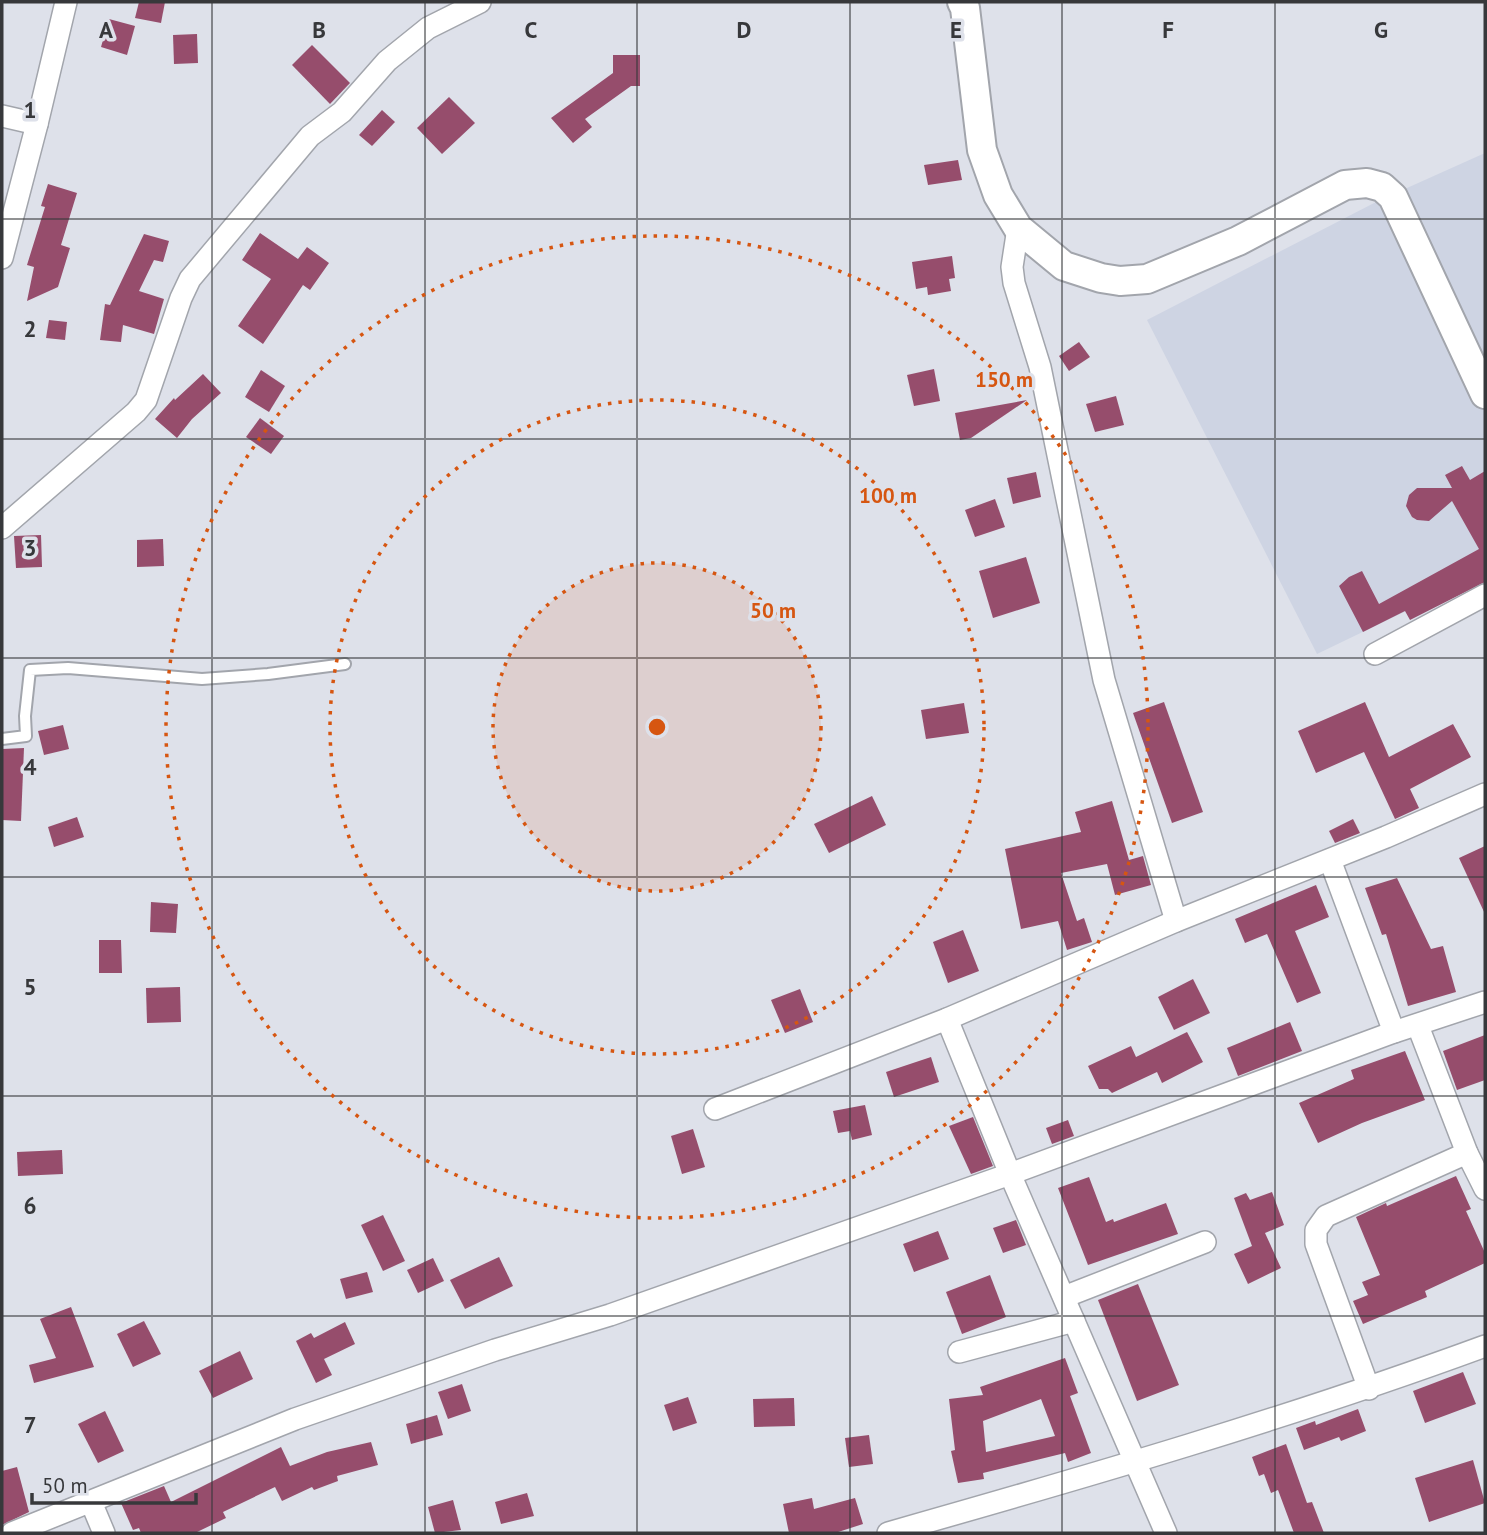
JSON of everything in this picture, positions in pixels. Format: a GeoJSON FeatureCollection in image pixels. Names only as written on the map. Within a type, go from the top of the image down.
{"type":"FeatureCollection","features":[{"type":"Feature","properties":{"kind":"street"},"geometry":{"type":"LineString","coordinates":[[2,258],[66,2]]}},
{"type":"Feature","properties":{"kind":"street"},"geometry":{"type":"LineString","coordinates":[[2,528],[136,412],[146,400],[190,279],[302,145],[342,112],[387,61],[428,28],[480,2]]}},
{"type":"Feature","properties":{"kind":"street"},"geometry":{"type":"LineString","coordinates":[[962,2],[965,8],[982,150],[998,195],[1018,228],[1064,266],[1081,274],[1120,281],[1147,279],[1238,241],[1345,185],[1367,183],[1382,187],[1393,197],[1485,394]]}},
{"type":"Feature","properties":{"kind":"street"},"geometry":{"type":"LineString","coordinates":[[2,116],[37,124]]}},
{"type":"Feature","properties":{"kind":"street"},"geometry":{"type":"LineString","coordinates":[[1018,228],[1012,267],[1014,283],[1040,367],[1104,680],[1176,921]]}},
{"type":"Feature","properties":{"kind":"street"},"geometry":{"type":"LineString","coordinates":[[1375,654],[1485,595]]}},
{"type":"Feature","properties":{"kind":"street"},"geometry":{"type":"LineString","coordinates":[[715,1109],[947,1019],[1485,794]]}},
{"type":"Feature","properties":{"kind":"street"},"geometry":{"type":"LineString","coordinates":[[1330,860],[1394,1032]]}},
{"type":"Feature","properties":{"kind":"street"},"geometry":{"type":"LineString","coordinates":[[12,1533],[334,1405],[495,1350],[610,1315],[1010,1174],[1394,1032],[1485,1002]]}},
{"type":"Feature","properties":{"kind":"street"},"geometry":{"type":"LineString","coordinates":[[947,1019],[1010,1174],[1166,1533]]}},
{"type":"Feature","properties":{"kind":"street"},"geometry":{"type":"LineString","coordinates":[[1418,1026],[1467,1153],[1485,1189]]}},
{"type":"Feature","properties":{"kind":"street"},"geometry":{"type":"LineString","coordinates":[[1369,1389],[1317,1244],[1316,1230],[1326,1216],[1467,1153]]}},
{"type":"Feature","properties":{"kind":"street"},"geometry":{"type":"LineString","coordinates":[[1064,1297],[1205,1242]]}},
{"type":"Feature","properties":{"kind":"street"},"geometry":{"type":"LineString","coordinates":[[959,1352],[1074,1321]]}},
{"type":"Feature","properties":{"kind":"street"},"geometry":{"type":"LineString","coordinates":[[888,1533],[1135,1463],[1369,1389],[1485,1346]]}},
{"type":"Feature","properties":{"kind":"street"},"geometry":{"type":"LineString","coordinates":[[90,1502],[104,1533]]}},
{"type":"Feature","properties":{"kind":"lane"},"geometry":{"type":"LineString","coordinates":[[2,739],[26,736],[25,716],[30,670],[68,668],[202,679],[345,664]]}},
{"type":"Feature","properties":{"kind":"shaded area"},"geometry":{"type":"Polygon","coordinates":[[[1485,153],[1485,573],[1317,654],[1147,320],[1378,201],[1485,153]]]}},
{"type":"Feature","properties":{"kind":"building"},"geometry":{"type":"Polygon","coordinates":[[[139,2],[165,2],[161,23],[135,18],[139,2]]]}},
{"type":"Feature","properties":{"kind":"building"},"geometry":{"type":"Polygon","coordinates":[[[109,19],[135,26],[127,55],[101,47],[109,19]]]}},
{"type":"Feature","properties":{"kind":"building"},"geometry":{"type":"Polygon","coordinates":[[[197,34],[198,63],[174,64],[173,35],[197,34]]]}},
{"type":"Feature","properties":{"kind":"building"},"geometry":{"type":"Polygon","coordinates":[[[312,45],[350,83],[330,104],[292,65],[312,45]]]}},
{"type":"Feature","properties":{"kind":"building"},"geometry":{"type":"Polygon","coordinates":[[[613,55],[640,55],[640,86],[631,86],[585,119],[592,127],[573,143],[551,118],[613,73],[613,55]]]}},
{"type":"Feature","properties":{"kind":"building"},"geometry":{"type":"Polygon","coordinates":[[[449,97],[475,123],[442,154],[417,128],[449,97]]]}},
{"type":"Feature","properties":{"kind":"building"},"geometry":{"type":"Polygon","coordinates":[[[382,110],[395,122],[372,146],[359,135],[382,110]]]}},
{"type":"Feature","properties":{"kind":"building"},"geometry":{"type":"Polygon","coordinates":[[[958,160],[962,180],[928,185],[924,165],[958,160]]]}},
{"type":"Feature","properties":{"kind":"building"},"geometry":{"type":"Polygon","coordinates":[[[48,184],[77,193],[61,245],[70,248],[58,287],[27,301],[34,267],[27,265],[45,207],[41,206],[48,184]]]}},
{"type":"Feature","properties":{"kind":"building"},"geometry":{"type":"Polygon","coordinates":[[[260,233],[298,259],[307,247],[329,263],[310,290],[303,285],[263,344],[238,326],[271,279],[242,260],[260,233]]]}},
{"type":"Feature","properties":{"kind":"building"},"geometry":{"type":"Polygon","coordinates":[[[144,234],[169,241],[163,262],[154,260],[139,291],[164,299],[154,334],[123,325],[121,342],[100,340],[105,304],[110,305],[144,234]]]}},
{"type":"Feature","properties":{"kind":"building"},"geometry":{"type":"Polygon","coordinates":[[[952,256],[955,278],[949,279],[951,291],[928,295],[927,287],[916,289],[912,262],[952,256]]]}},
{"type":"Feature","properties":{"kind":"building"},"geometry":{"type":"Polygon","coordinates":[[[49,320],[67,322],[65,340],[46,338],[49,320]]]}},
{"type":"Feature","properties":{"kind":"building"},"geometry":{"type":"Polygon","coordinates":[[[1079,342],[1090,357],[1069,371],[1059,356],[1079,342]]]}},
{"type":"Feature","properties":{"kind":"building"},"geometry":{"type":"Polygon","coordinates":[[[934,369],[940,401],[914,406],[907,375],[934,369]]]}},
{"type":"Feature","properties":{"kind":"building"},"geometry":{"type":"Polygon","coordinates":[[[261,370],[285,386],[269,412],[245,397],[261,370]]]}},
{"type":"Feature","properties":{"kind":"building"},"geometry":{"type":"Polygon","coordinates":[[[203,374],[221,393],[192,419],[177,438],[155,419],[174,398],[175,400],[203,374]]]}},
{"type":"Feature","properties":{"kind":"building"},"geometry":{"type":"Polygon","coordinates":[[[1116,396],[1124,425],[1095,432],[1086,404],[1116,396]]]}},
{"type":"Feature","properties":{"kind":"building"},"geometry":{"type":"Polygon","coordinates":[[[1027,400],[971,438],[960,440],[955,413],[1027,400]]]}},
{"type":"Feature","properties":{"kind":"building"},"geometry":{"type":"Polygon","coordinates":[[[260,418],[284,436],[271,454],[246,437],[260,418]]]}},
{"type":"Feature","properties":{"kind":"building"},"geometry":{"type":"Polygon","coordinates":[[[1462,466],[1470,480],[1485,471],[1485,582],[1410,620],[1405,611],[1363,632],[1339,586],[1349,577],[1362,571],[1379,604],[1479,549],[1452,501],[1429,521],[1412,517],[1406,506],[1409,495],[1417,488],[1452,488],[1445,475],[1462,466]]]}},
{"type":"Feature","properties":{"kind":"building"},"geometry":{"type":"Polygon","coordinates":[[[1036,472],[1041,497],[1013,504],[1007,478],[1036,472]]]}},
{"type":"Feature","properties":{"kind":"building"},"geometry":{"type":"Polygon","coordinates":[[[995,499],[1005,527],[975,537],[965,510],[995,499]]]}},
{"type":"Feature","properties":{"kind":"building"},"geometry":{"type":"Polygon","coordinates":[[[41,535],[42,567],[16,568],[14,536],[41,535]]]}},
{"type":"Feature","properties":{"kind":"building"},"geometry":{"type":"Polygon","coordinates":[[[163,539],[164,566],[137,567],[137,540],[163,539]]]}},
{"type":"Feature","properties":{"kind":"building"},"geometry":{"type":"Polygon","coordinates":[[[1026,557],[1040,603],[993,618],[979,571],[1026,557]]]}},
{"type":"Feature","properties":{"kind":"building"},"geometry":{"type":"Polygon","coordinates":[[[1164,702],[1203,812],[1172,823],[1133,713],[1164,702]]]}},
{"type":"Feature","properties":{"kind":"building"},"geometry":{"type":"Polygon","coordinates":[[[1365,702],[1389,757],[1453,724],[1471,757],[1410,789],[1419,808],[1395,819],[1364,752],[1316,773],[1298,731],[1365,702]]]}},
{"type":"Feature","properties":{"kind":"building"},"geometry":{"type":"Polygon","coordinates":[[[964,703],[969,733],[926,739],[921,710],[964,703]]]}},
{"type":"Feature","properties":{"kind":"building"},"geometry":{"type":"Polygon","coordinates":[[[63,725],[69,749],[44,755],[38,731],[63,725]]]}},
{"type":"Feature","properties":{"kind":"building"},"geometry":{"type":"Polygon","coordinates":[[[24,748],[21,821],[2,820],[2,749],[24,748]]]}},
{"type":"Feature","properties":{"kind":"building"},"geometry":{"type":"Polygon","coordinates":[[[872,796],[886,825],[829,853],[814,824],[872,796]]]}},
{"type":"Feature","properties":{"kind":"building"},"geometry":{"type":"Polygon","coordinates":[[[1112,801],[1129,860],[1143,856],[1151,885],[1115,895],[1107,864],[1061,873],[1077,921],[1084,918],[1092,942],[1067,950],[1058,921],[1021,929],[1005,849],[1081,832],[1075,812],[1112,801]]]}},
{"type":"Feature","properties":{"kind":"building"},"geometry":{"type":"Polygon","coordinates":[[[77,817],[84,837],[54,847],[48,827],[77,817]]]}},
{"type":"Feature","properties":{"kind":"building"},"geometry":{"type":"Polygon","coordinates":[[[1353,819],[1360,833],[1335,843],[1329,831],[1353,819]]]}},
{"type":"Feature","properties":{"kind":"building"},"geometry":{"type":"Polygon","coordinates":[[[1485,846],[1485,914],[1459,858],[1485,846]]]}},
{"type":"Feature","properties":{"kind":"building"},"geometry":{"type":"Polygon","coordinates":[[[1397,878],[1431,949],[1443,946],[1456,992],[1408,1006],[1386,934],[1382,935],[1365,888],[1397,878]]]}},
{"type":"Feature","properties":{"kind":"building"},"geometry":{"type":"Polygon","coordinates":[[[1316,885],[1329,917],[1295,931],[1321,993],[1297,1003],[1267,934],[1245,943],[1235,919],[1316,885]]]}},
{"type":"Feature","properties":{"kind":"building"},"geometry":{"type":"Polygon","coordinates":[[[151,902],[178,904],[176,933],[150,932],[151,902]]]}},
{"type":"Feature","properties":{"kind":"building"},"geometry":{"type":"Polygon","coordinates":[[[963,930],[979,971],[948,983],[933,942],[963,930]]]}},
{"type":"Feature","properties":{"kind":"building"},"geometry":{"type":"Polygon","coordinates":[[[99,940],[121,940],[122,973],[99,973],[99,940]]]}},
{"type":"Feature","properties":{"kind":"building"},"geometry":{"type":"Polygon","coordinates":[[[1193,979],[1210,1013],[1174,1030],[1158,997],[1193,979]]]}},
{"type":"Feature","properties":{"kind":"building"},"geometry":{"type":"Polygon","coordinates":[[[180,987],[181,1022],[147,1023],[146,988],[180,987]]]}},
{"type":"Feature","properties":{"kind":"building"},"geometry":{"type":"Polygon","coordinates":[[[800,989],[813,1022],[785,1033],[771,1000],[800,989]]]}},
{"type":"Feature","properties":{"kind":"building"},"geometry":{"type":"Polygon","coordinates":[[[1290,1022],[1302,1051],[1238,1076],[1227,1048],[1290,1022]]]}},
{"type":"Feature","properties":{"kind":"building"},"geometry":{"type":"Polygon","coordinates":[[[1187,1032],[1203,1062],[1162,1083],[1157,1072],[1112,1093],[1108,1089],[1099,1089],[1088,1066],[1131,1046],[1136,1057],[1187,1032]]]}},
{"type":"Feature","properties":{"kind":"building"},"geometry":{"type":"Polygon","coordinates":[[[1485,1035],[1485,1080],[1457,1090],[1443,1051],[1485,1035]]]}},
{"type":"Feature","properties":{"kind":"building"},"geometry":{"type":"Polygon","coordinates":[[[1405,1051],[1425,1100],[1362,1123],[1318,1143],[1299,1103],[1354,1079],[1351,1070],[1405,1051]]]}},
{"type":"Feature","properties":{"kind":"building"},"geometry":{"type":"Polygon","coordinates":[[[931,1057],[939,1082],[894,1097],[886,1072],[931,1057]]]}},
{"type":"Feature","properties":{"kind":"building"},"geometry":{"type":"Polygon","coordinates":[[[865,1105],[872,1135],[852,1140],[850,1131],[838,1133],[833,1111],[865,1105]]]}},
{"type":"Feature","properties":{"kind":"building"},"geometry":{"type":"Polygon","coordinates":[[[973,1117],[993,1166],[971,1174],[949,1126],[973,1117]]]}},
{"type":"Feature","properties":{"kind":"building"},"geometry":{"type":"Polygon","coordinates":[[[1068,1120],[1074,1136],[1052,1144],[1046,1128],[1068,1120]]]}},
{"type":"Feature","properties":{"kind":"building"},"geometry":{"type":"Polygon","coordinates":[[[693,1129],[705,1167],[682,1174],[671,1136],[693,1129]]]}},
{"type":"Feature","properties":{"kind":"building"},"geometry":{"type":"Polygon","coordinates":[[[62,1150],[63,1174],[18,1176],[17,1152],[62,1150]]]}},
{"type":"Feature","properties":{"kind":"building"},"geometry":{"type":"Polygon","coordinates":[[[1456,1176],[1471,1209],[1466,1211],[1485,1253],[1485,1263],[1425,1291],[1427,1297],[1363,1324],[1353,1301],[1368,1295],[1362,1282],[1380,1275],[1356,1217],[1456,1176]]]}},
{"type":"Feature","properties":{"kind":"building"},"geometry":{"type":"Polygon","coordinates":[[[1089,1177],[1106,1222],[1113,1219],[1114,1222],[1166,1203],[1178,1234],[1088,1265],[1058,1188],[1089,1177]]]}},
{"type":"Feature","properties":{"kind":"building"},"geometry":{"type":"Polygon","coordinates":[[[1272,1192],[1284,1225],[1265,1233],[1281,1268],[1248,1284],[1234,1254],[1252,1246],[1234,1198],[1246,1193],[1250,1200],[1272,1192]]]}},
{"type":"Feature","properties":{"kind":"building"},"geometry":{"type":"Polygon","coordinates":[[[383,1215],[405,1261],[383,1271],[361,1225],[383,1215]]]}},
{"type":"Feature","properties":{"kind":"building"},"geometry":{"type":"Polygon","coordinates":[[[1016,1220],[1026,1245],[1003,1253],[993,1228],[1016,1220]]]}},
{"type":"Feature","properties":{"kind":"building"},"geometry":{"type":"Polygon","coordinates":[[[938,1231],[949,1259],[914,1272],[903,1244],[938,1231]]]}},
{"type":"Feature","properties":{"kind":"building"},"geometry":{"type":"Polygon","coordinates":[[[499,1257],[513,1286],[465,1309],[450,1280],[499,1257]]]}},
{"type":"Feature","properties":{"kind":"building"},"geometry":{"type":"Polygon","coordinates":[[[433,1258],[444,1281],[418,1293],[407,1270],[433,1258]]]}},
{"type":"Feature","properties":{"kind":"building"},"geometry":{"type":"Polygon","coordinates":[[[367,1272],[373,1292],[346,1299],[340,1279],[367,1272]]]}},
{"type":"Feature","properties":{"kind":"building"},"geometry":{"type":"Polygon","coordinates":[[[990,1275],[1006,1317],[962,1334],[946,1292],[990,1275]]]}},
{"type":"Feature","properties":{"kind":"building"},"geometry":{"type":"Polygon","coordinates":[[[1138,1284],[1179,1385],[1137,1401],[1098,1300],[1138,1284]]]}},
{"type":"Feature","properties":{"kind":"building"},"geometry":{"type":"Polygon","coordinates":[[[71,1307],[94,1367],[34,1383],[29,1365],[56,1358],[40,1319],[71,1307]]]}},
{"type":"Feature","properties":{"kind":"building"},"geometry":{"type":"Polygon","coordinates":[[[144,1321],[161,1354],[133,1367],[117,1334],[144,1321]]]}},
{"type":"Feature","properties":{"kind":"building"},"geometry":{"type":"Polygon","coordinates":[[[345,1322],[355,1344],[324,1359],[332,1375],[316,1383],[296,1341],[311,1333],[314,1338],[345,1322]]]}},
{"type":"Feature","properties":{"kind":"building"},"geometry":{"type":"Polygon","coordinates":[[[240,1351],[253,1379],[213,1398],[199,1371],[240,1351]]]}},
{"type":"Feature","properties":{"kind":"building"},"geometry":{"type":"Polygon","coordinates":[[[1065,1358],[1078,1393],[1070,1396],[1091,1453],[1068,1462],[1065,1453],[983,1473],[984,1479],[958,1483],[951,1451],[955,1450],[949,1399],[983,1395],[980,1387],[1065,1358]],[[1041,1399],[983,1421],[986,1452],[1055,1436],[1041,1399]]]}},
{"type":"Feature","properties":{"kind":"building"},"geometry":{"type":"Polygon","coordinates":[[[1463,1372],[1476,1404],[1425,1423],[1413,1391],[1463,1372]]]}},
{"type":"Feature","properties":{"kind":"building"},"geometry":{"type":"Polygon","coordinates":[[[462,1384],[471,1411],[448,1419],[438,1392],[462,1384]]]}},
{"type":"Feature","properties":{"kind":"building"},"geometry":{"type":"Polygon","coordinates":[[[688,1397],[697,1423],[673,1431],[664,1405],[688,1397]]]}},
{"type":"Feature","properties":{"kind":"building"},"geometry":{"type":"Polygon","coordinates":[[[794,1398],[795,1426],[754,1427],[753,1399],[794,1398]]]}},
{"type":"Feature","properties":{"kind":"building"},"geometry":{"type":"Polygon","coordinates":[[[1358,1409],[1366,1431],[1341,1441],[1339,1437],[1304,1450],[1296,1428],[1315,1421],[1316,1425],[1358,1409]]]}},
{"type":"Feature","properties":{"kind":"building"},"geometry":{"type":"Polygon","coordinates":[[[105,1411],[124,1451],[98,1463],[78,1424],[105,1411]]]}},
{"type":"Feature","properties":{"kind":"building"},"geometry":{"type":"Polygon","coordinates":[[[437,1415],[443,1435],[411,1444],[406,1424],[437,1415]]]}},
{"type":"Feature","properties":{"kind":"building"},"geometry":{"type":"Polygon","coordinates":[[[869,1435],[873,1464],[849,1467],[845,1438],[869,1435]]]}},
{"type":"Feature","properties":{"kind":"building"},"geometry":{"type":"Polygon","coordinates":[[[371,1442],[378,1465],[337,1476],[338,1481],[314,1490],[312,1487],[282,1501],[275,1487],[223,1512],[226,1518],[195,1533],[141,1533],[139,1528],[133,1530],[121,1503],[164,1486],[171,1502],[281,1447],[290,1466],[327,1452],[371,1442]]]}},
{"type":"Feature","properties":{"kind":"building"},"geometry":{"type":"Polygon","coordinates":[[[1286,1444],[1307,1503],[1312,1502],[1324,1533],[1294,1533],[1278,1490],[1271,1493],[1264,1474],[1259,1476],[1252,1457],[1286,1444]]]}},
{"type":"Feature","properties":{"kind":"building"},"geometry":{"type":"Polygon","coordinates":[[[1473,1460],[1485,1503],[1429,1522],[1415,1478],[1473,1460]]]}},
{"type":"Feature","properties":{"kind":"building"},"geometry":{"type":"Polygon","coordinates":[[[17,1467],[29,1512],[2,1525],[2,1471],[17,1467]]]}},
{"type":"Feature","properties":{"kind":"building"},"geometry":{"type":"Polygon","coordinates":[[[527,1493],[534,1516],[501,1524],[495,1502],[527,1493]]]}},
{"type":"Feature","properties":{"kind":"building"},"geometry":{"type":"Polygon","coordinates":[[[812,1498],[814,1509],[855,1498],[863,1524],[835,1533],[789,1533],[783,1504],[812,1498]]]}},
{"type":"Feature","properties":{"kind":"building"},"geometry":{"type":"Polygon","coordinates":[[[453,1500],[461,1530],[435,1533],[428,1507],[453,1500]]]}}]}
